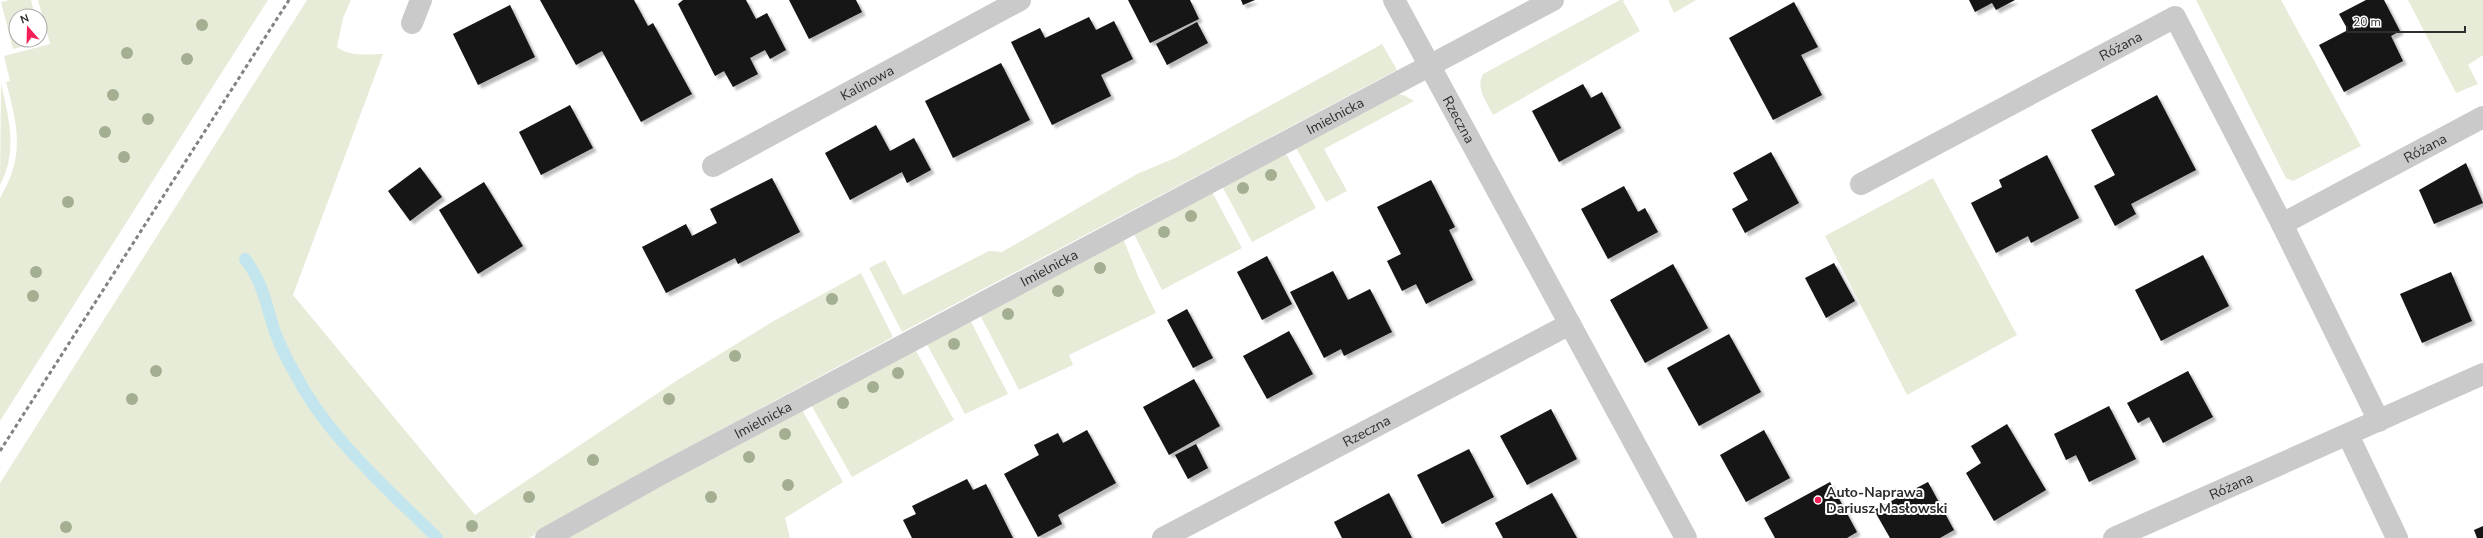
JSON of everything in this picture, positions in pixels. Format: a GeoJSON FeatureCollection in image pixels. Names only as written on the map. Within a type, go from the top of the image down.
{"type":"FeatureCollection","features":[{"type":"Feature","properties":{"kind":"street"},"geometry":{"type":"LineString","coordinates":[[412,23],[421,0]]}},
{"type":"Feature","properties":{"kind":"street","name":"Kalinowa"},"geometry":{"type":"LineString","coordinates":[[713,166],[1020,0]]}},
{"type":"Feature","properties":{"kind":"street","name":"Rzeczna"},"geometry":{"type":"LineString","coordinates":[[1394,0],[1686,538]]}},
{"type":"Feature","properties":{"kind":"street","name":"Imielnicka"},"geometry":{"type":"LineString","coordinates":[[546,538],[661,474],[1429,64],[1553,0]]}},
{"type":"Feature","properties":{"kind":"street","name":"Różana"},"geometry":{"type":"LineString","coordinates":[[1861,184],[2175,18],[2282,224],[2379,421]]}},
{"type":"Feature","properties":{"kind":"street","name":"Różana"},"geometry":{"type":"LineString","coordinates":[[2282,224],[2483,117]]}},
{"type":"Feature","properties":{"kind":"street","name":"Rzeczna"},"geometry":{"type":"LineString","coordinates":[[1163,538],[1570,324]]}},
{"type":"Feature","properties":{"kind":"street","name":"Różana"},"geometry":{"type":"LineString","coordinates":[[2114,538],[2483,374]]}},
{"type":"Feature","properties":{"kind":"street"},"geometry":{"type":"LineString","coordinates":[[2348,435],[2397,538]]}},
{"type":"Feature","properties":{"kind":"green space"},"geometry":{"type":"Polygon","coordinates":[[[9,0],[31,0],[33,8],[8,8],[8,29],[1,2],[9,0]]]}},
{"type":"Feature","properties":{"kind":"green space"},"geometry":{"type":"Polygon","coordinates":[[[38,0],[268,0],[0,421],[0,198],[8,183],[13,168],[17,141],[14,113],[6,82],[10,81],[4,56],[35,48],[48,48],[48,45],[50,44],[48,37],[48,8],[40,8],[38,0]]]}},
{"type":"Feature","properties":{"kind":"green space"},"geometry":{"type":"Polygon","coordinates":[[[307,0],[351,0],[343,18],[337,47],[353,54],[383,54],[293,295],[475,515],[676,381],[772,322],[861,273],[893,337],[655,465],[529,538],[0,538],[0,483],[307,0]]]}},
{"type":"Feature","properties":{"kind":"green space"},"geometry":{"type":"Polygon","coordinates":[[[1620,0],[1625,0],[1623,1],[1640,31],[1493,115],[1481,90],[1480,84],[1483,74],[1620,0]]]}},
{"type":"Feature","properties":{"kind":"green space"},"geometry":{"type":"Polygon","coordinates":[[[1668,0],[1696,0],[1674,13],[1668,0]]]}},
{"type":"Feature","properties":{"kind":"green space"},"geometry":{"type":"Polygon","coordinates":[[[2196,0],[2281,0],[2361,146],[2293,181],[2286,178],[2196,0]]]}},
{"type":"Feature","properties":{"kind":"green space"},"geometry":{"type":"Polygon","coordinates":[[[2408,0],[2483,0],[2483,55],[2468,65],[2478,84],[2456,93],[2408,0]]]}},
{"type":"Feature","properties":{"kind":"green space"},"geometry":{"type":"Polygon","coordinates":[[[1382,44],[1397,70],[902,332],[869,268],[885,260],[903,295],[989,251],[1002,252],[1137,174],[1175,158],[1382,44]]]}},
{"type":"Feature","properties":{"kind":"green space"},"geometry":{"type":"Polygon","coordinates":[[[1,83],[9,122],[10,147],[6,172],[0,185],[1,83]]]}},
{"type":"Feature","properties":{"kind":"green space"},"geometry":{"type":"Polygon","coordinates":[[[1394,94],[1404,95],[1414,101],[1324,149],[1347,191],[1326,202],[1295,146],[1394,94]]]}},
{"type":"Feature","properties":{"kind":"green space"},"geometry":{"type":"Polygon","coordinates":[[[1284,150],[1316,208],[1252,242],[1221,184],[1284,150]]]}},
{"type":"Feature","properties":{"kind":"green space"},"geometry":{"type":"Polygon","coordinates":[[[1933,178],[2017,335],[1907,395],[1825,236],[1933,178]]]}},
{"type":"Feature","properties":{"kind":"green space"},"geometry":{"type":"Polygon","coordinates":[[[1211,190],[1242,248],[1162,290],[1133,232],[1211,190]]]}},
{"type":"Feature","properties":{"kind":"green space"},"geometry":{"type":"Polygon","coordinates":[[[1123,238],[1138,276],[1156,313],[1069,355],[1073,365],[1019,390],[979,313],[1123,238]]]}},
{"type":"Feature","properties":{"kind":"green space"},"geometry":{"type":"Polygon","coordinates":[[[969,318],[1008,394],[965,414],[925,341],[969,318]]]}},
{"type":"Feature","properties":{"kind":"green space"},"geometry":{"type":"Polygon","coordinates":[[[914,347],[954,420],[852,477],[810,403],[914,347]]]}},
{"type":"Feature","properties":{"kind":"green space"},"geometry":{"type":"Polygon","coordinates":[[[801,408],[843,482],[785,518],[790,538],[566,538],[801,408]]]}},
{"type":"Feature","properties":{"kind":"building"},"geometry":{"type":"Polygon","coordinates":[[[540,0],[634,0],[648,26],[653,23],[692,94],[641,122],[602,51],[576,65],[540,0]]]}},
{"type":"Feature","properties":{"kind":"building"},"geometry":{"type":"Polygon","coordinates":[[[683,0],[746,0],[756,19],[767,13],[786,50],[770,59],[765,50],[750,58],[758,74],[733,87],[724,71],[715,76],[678,4],[683,0]]]}},
{"type":"Feature","properties":{"kind":"building"},"geometry":{"type":"Polygon","coordinates":[[[789,0],[856,0],[862,12],[809,39],[789,0]]]}},
{"type":"Feature","properties":{"kind":"building"},"geometry":{"type":"Polygon","coordinates":[[[1128,0],[1190,0],[1199,19],[1150,43],[1128,0]]]}},
{"type":"Feature","properties":{"kind":"building"},"geometry":{"type":"Polygon","coordinates":[[[1241,0],[1255,0],[1243,5],[1241,0]]]}},
{"type":"Feature","properties":{"kind":"building"},"geometry":{"type":"Polygon","coordinates":[[[1969,0],[2015,0],[1996,10],[1992,3],[1975,12],[1969,0]]]}},
{"type":"Feature","properties":{"kind":"building"},"geometry":{"type":"Polygon","coordinates":[[[2366,0],[2384,0],[2400,31],[2391,36],[2403,61],[2344,92],[2319,45],[2348,30],[2339,14],[2366,0]]]}},
{"type":"Feature","properties":{"kind":"building"},"geometry":{"type":"Polygon","coordinates":[[[1794,2],[1818,47],[1801,55],[1822,95],[1773,120],[1729,38],[1794,2]]]}},
{"type":"Feature","properties":{"kind":"building"},"geometry":{"type":"Polygon","coordinates":[[[510,5],[535,57],[478,85],[453,34],[510,5]]]}},
{"type":"Feature","properties":{"kind":"building"},"geometry":{"type":"Polygon","coordinates":[[[1089,17],[1096,30],[1114,21],[1133,59],[1101,75],[1111,96],[1052,125],[1011,42],[1040,28],[1045,38],[1089,17]]]}},
{"type":"Feature","properties":{"kind":"building"},"geometry":{"type":"Polygon","coordinates":[[[1197,22],[1208,43],[1167,65],[1156,44],[1197,22]]]}},
{"type":"Feature","properties":{"kind":"building"},"geometry":{"type":"Polygon","coordinates":[[[1001,63],[1030,120],[953,158],[925,101],[1001,63]]]}},
{"type":"Feature","properties":{"kind":"building"},"geometry":{"type":"Polygon","coordinates":[[[1583,84],[1591,98],[1602,92],[1621,128],[1559,162],[1532,111],[1583,84]]]}},
{"type":"Feature","properties":{"kind":"building"},"geometry":{"type":"Polygon","coordinates":[[[2157,95],[2196,170],[2131,204],[2136,214],[2115,226],[2094,186],[2115,175],[2091,130],[2157,95]]]}},
{"type":"Feature","properties":{"kind":"building"},"geometry":{"type":"Polygon","coordinates":[[[570,105],[593,148],[541,175],[519,132],[570,105]]]}},
{"type":"Feature","properties":{"kind":"building"},"geometry":{"type":"Polygon","coordinates":[[[876,125],[890,151],[914,138],[931,170],[907,183],[902,172],[850,200],[825,153],[876,125]]]}},
{"type":"Feature","properties":{"kind":"building"},"geometry":{"type":"Polygon","coordinates":[[[1771,152],[1799,203],[1745,233],[1732,209],[1748,200],[1733,173],[1771,152]]]}},
{"type":"Feature","properties":{"kind":"building"},"geometry":{"type":"Polygon","coordinates":[[[2047,155],[2079,218],[2031,243],[2028,236],[1996,253],[1971,203],[2002,187],[1999,180],[2047,155]]]}},
{"type":"Feature","properties":{"kind":"building"},"geometry":{"type":"Polygon","coordinates":[[[2466,163],[2483,203],[2434,224],[2419,190],[2466,163]]]}},
{"type":"Feature","properties":{"kind":"building"},"geometry":{"type":"Polygon","coordinates":[[[420,167],[442,197],[410,221],[388,191],[420,167]]]}},
{"type":"Feature","properties":{"kind":"building"},"geometry":{"type":"Polygon","coordinates":[[[772,178],[800,232],[738,264],[735,258],[666,293],[642,247],[686,224],[692,236],[717,223],[710,209],[772,178]]]}},
{"type":"Feature","properties":{"kind":"building"},"geometry":{"type":"Polygon","coordinates":[[[1431,180],[1455,227],[1449,230],[1473,280],[1426,304],[1416,284],[1402,291],[1387,261],[1401,254],[1377,207],[1431,180]]]}},
{"type":"Feature","properties":{"kind":"building"},"geometry":{"type":"Polygon","coordinates":[[[484,182],[523,246],[478,274],[439,210],[484,182]]]}},
{"type":"Feature","properties":{"kind":"building"},"geometry":{"type":"Polygon","coordinates":[[[1624,186],[1638,212],[1645,208],[1658,232],[1608,259],[1581,209],[1624,186]]]}},
{"type":"Feature","properties":{"kind":"building"},"geometry":{"type":"Polygon","coordinates":[[[2203,255],[2229,306],[2161,341],[2135,290],[2203,255]]]}},
{"type":"Feature","properties":{"kind":"building"},"geometry":{"type":"Polygon","coordinates":[[[1267,256],[1292,304],[1262,320],[1237,272],[1267,256]]]}},
{"type":"Feature","properties":{"kind":"building"},"geometry":{"type":"Polygon","coordinates":[[[1834,263],[1855,301],[1826,318],[1805,278],[1834,263]]]}},
{"type":"Feature","properties":{"kind":"building"},"geometry":{"type":"Polygon","coordinates":[[[1673,264],[1708,328],[1645,363],[1610,300],[1673,264]]]}},
{"type":"Feature","properties":{"kind":"building"},"geometry":{"type":"Polygon","coordinates":[[[1333,271],[1348,300],[1370,289],[1392,332],[1344,356],[1341,349],[1324,358],[1290,292],[1333,271]]]}},
{"type":"Feature","properties":{"kind":"building"},"geometry":{"type":"Polygon","coordinates":[[[2451,272],[2472,321],[2422,343],[2400,294],[2451,272]]]}},
{"type":"Feature","properties":{"kind":"building"},"geometry":{"type":"Polygon","coordinates":[[[1187,309],[1213,358],[1193,368],[1167,320],[1187,309]]]}},
{"type":"Feature","properties":{"kind":"building"},"geometry":{"type":"Polygon","coordinates":[[[1289,331],[1313,374],[1267,399],[1243,356],[1289,331]]]}},
{"type":"Feature","properties":{"kind":"building"},"geometry":{"type":"Polygon","coordinates":[[[1729,334],[1761,392],[1699,426],[1667,368],[1729,334]]]}},
{"type":"Feature","properties":{"kind":"building"},"geometry":{"type":"Polygon","coordinates":[[[2188,371],[2213,417],[2163,443],[2149,417],[2138,423],[2127,403],[2188,371]]]}},
{"type":"Feature","properties":{"kind":"building"},"geometry":{"type":"Polygon","coordinates":[[[1194,379],[1220,426],[1169,455],[1143,407],[1194,379]]]}},
{"type":"Feature","properties":{"kind":"building"},"geometry":{"type":"Polygon","coordinates":[[[2109,406],[2136,459],[2089,482],[2076,455],[2066,460],[2054,434],[2109,406]]]}},
{"type":"Feature","properties":{"kind":"building"},"geometry":{"type":"Polygon","coordinates":[[[1551,409],[1577,459],[1527,485],[1500,436],[1551,409]]]}},
{"type":"Feature","properties":{"kind":"building"},"geometry":{"type":"Polygon","coordinates":[[[2007,424],[2046,490],[1994,521],[1966,473],[1981,463],[1971,446],[2007,424]]]}},
{"type":"Feature","properties":{"kind":"building"},"geometry":{"type":"Polygon","coordinates":[[[1087,430],[1116,483],[1058,515],[1062,524],[1038,537],[1004,474],[1039,455],[1034,445],[1058,433],[1063,443],[1087,430]]]}},
{"type":"Feature","properties":{"kind":"building"},"geometry":{"type":"Polygon","coordinates":[[[1764,430],[1790,478],[1746,502],[1720,455],[1764,430]]]}},
{"type":"Feature","properties":{"kind":"building"},"geometry":{"type":"Polygon","coordinates":[[[1196,444],[1208,468],[1188,479],[1175,455],[1196,444]]]}},
{"type":"Feature","properties":{"kind":"building"},"geometry":{"type":"Polygon","coordinates":[[[1469,449],[1494,497],[1442,524],[1417,475],[1469,449]]]}},
{"type":"Feature","properties":{"kind":"building"},"geometry":{"type":"Polygon","coordinates":[[[967,479],[973,490],[986,484],[1013,538],[912,538],[903,520],[916,514],[912,506],[967,479]]]}},
{"type":"Feature","properties":{"kind":"building","name":"Auto-Naprawa Dariusz Masłowski"},"geometry":{"type":"Polygon","coordinates":[[[1830,482],[1857,532],[1847,538],[1775,538],[1764,518],[1830,482]]]}},
{"type":"Feature","properties":{"kind":"building"},"geometry":{"type":"Polygon","coordinates":[[[1928,482],[1954,530],[1940,538],[1890,538],[1874,510],[1928,482]]]}},
{"type":"Feature","properties":{"kind":"building"},"geometry":{"type":"Polygon","coordinates":[[[1389,493],[1412,538],[1342,538],[1334,522],[1389,493]]]}},
{"type":"Feature","properties":{"kind":"building"},"geometry":{"type":"Polygon","coordinates":[[[1552,493],[1577,538],[1503,538],[1495,523],[1552,493]]]}},
{"type":"Feature","properties":{"kind":"building"},"geometry":{"type":"Polygon","coordinates":[[[2483,526],[2483,538],[2477,538],[2474,530],[2483,526]]]}},
{"type":"Feature","properties":{"kind":"waterway"},"geometry":{"type":"LineString","coordinates":[[245,259],[260,285],[275,332],[286,356],[307,394],[323,417],[358,460],[437,538]]}},
{"type":"Feature","properties":{"kind":"railway"},"geometry":{"type":"LineString","coordinates":[[0,451],[289,0]]}},
{"type":"Feature","properties":{"kind":"place","name":"Auto-Naprawa Dariusz Masłowski"},"geometry":{"type":"Point","coordinates":[1818,500]}}]}
